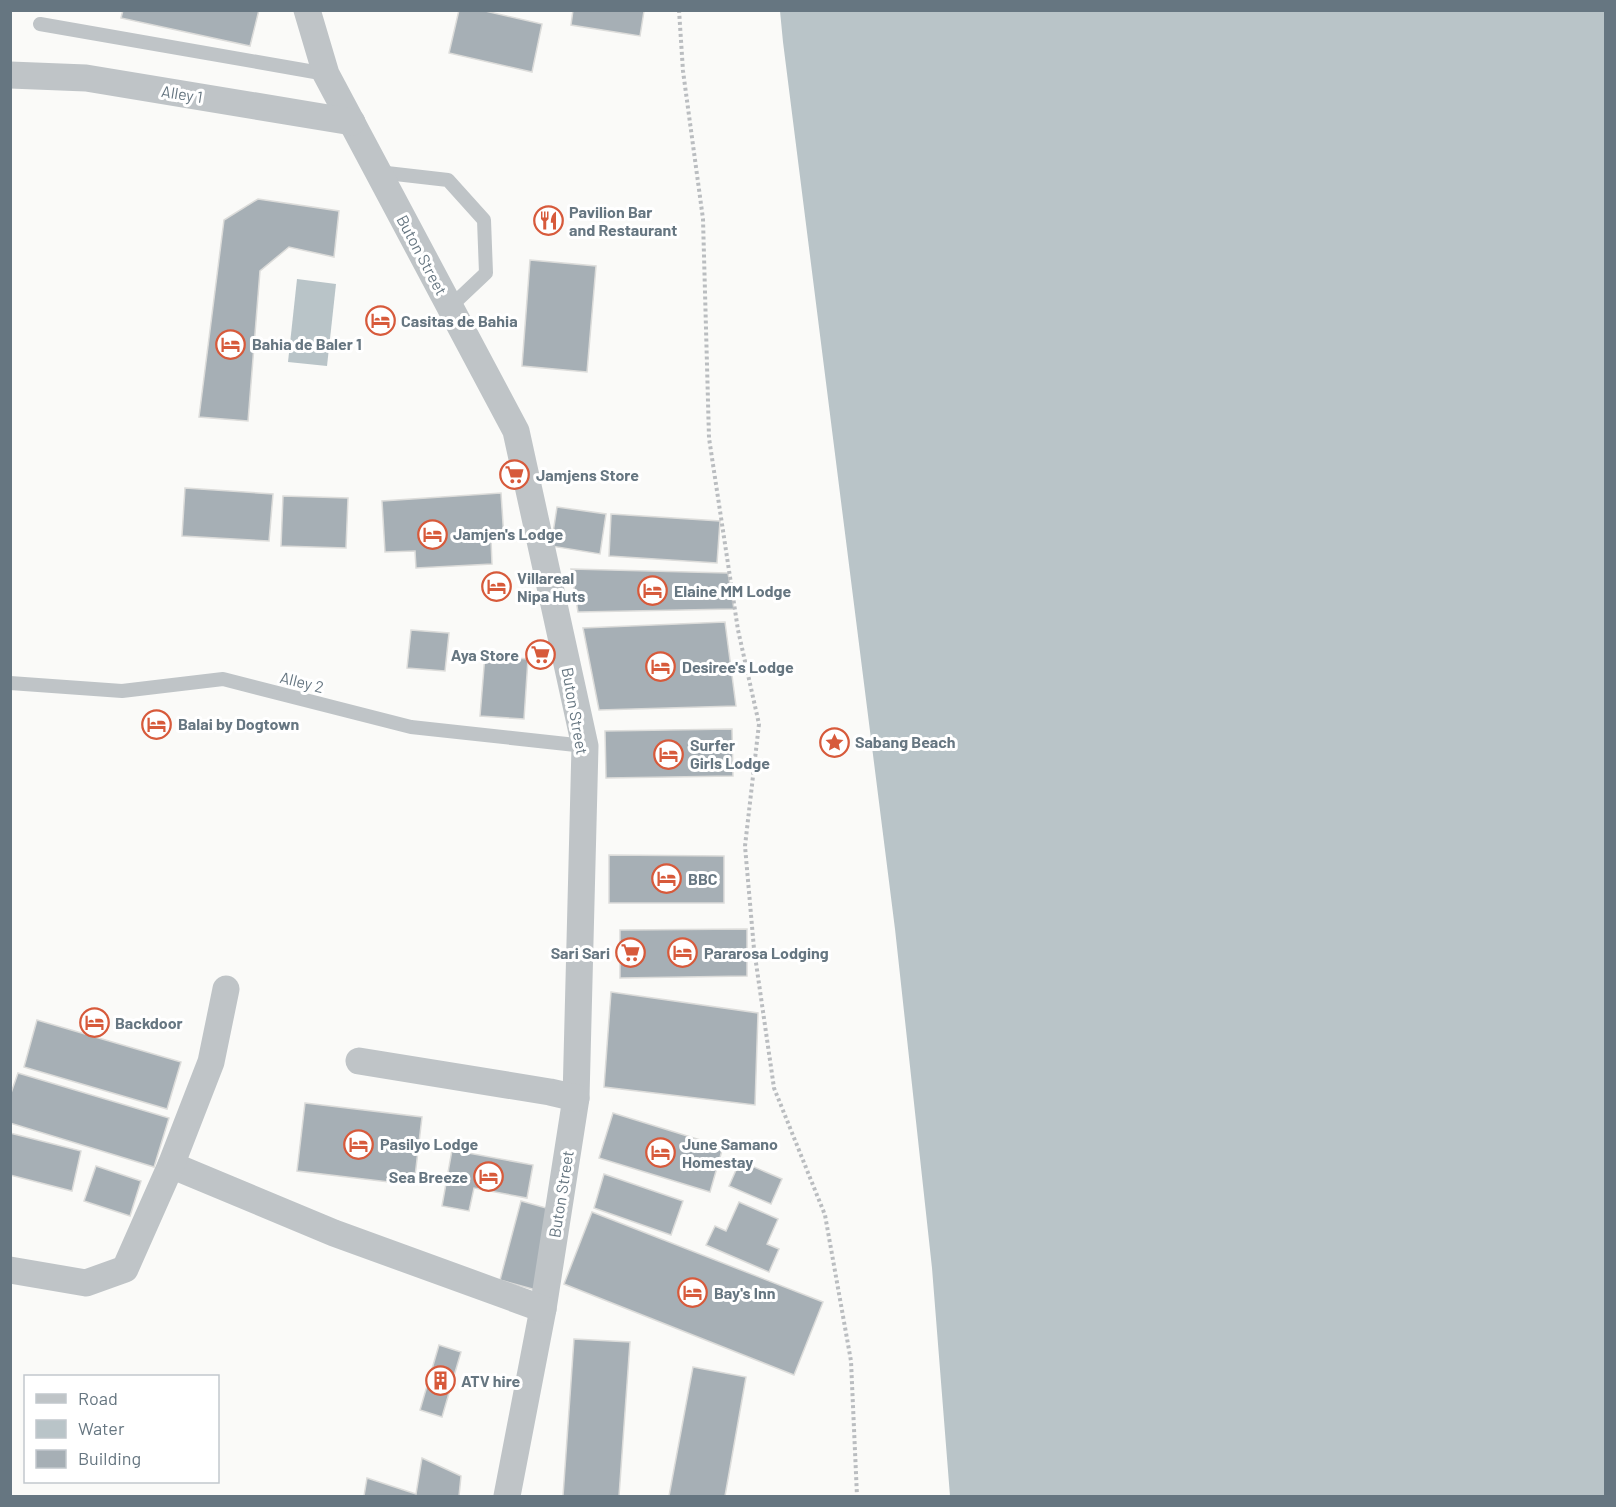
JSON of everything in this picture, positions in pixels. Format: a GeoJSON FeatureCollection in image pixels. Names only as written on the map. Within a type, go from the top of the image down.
{"type":"FeatureCollection","features":[{"type":"Feature","properties":{"kind":"street","name":"Buton Street"},"geometry":{"type":"LineString","coordinates":[[307,10],[326,74],[516,431],[585,746],[576,1098],[543,1309],[507,1497]]}},
{"type":"Feature","properties":{"kind":"street","name":"Alley 1"},"geometry":{"type":"LineString","coordinates":[[10,75],[86,78],[352,122]]}},
{"type":"Feature","properties":{"kind":"street"},"geometry":{"type":"LineString","coordinates":[[10,1270],[86,1283],[125,1269],[171,1165],[211,1062],[226,989]]}},
{"type":"Feature","properties":{"kind":"street"},"geometry":{"type":"LineString","coordinates":[[359,1061],[576,1098]]}},
{"type":"Feature","properties":{"kind":"street"},"geometry":{"type":"LineString","coordinates":[[171,1165],[334,1233],[543,1309]]}},
{"type":"Feature","properties":{"kind":"lane"},"geometry":{"type":"LineString","coordinates":[[40,24],[326,74]]}},
{"type":"Feature","properties":{"kind":"lane"},"geometry":{"type":"LineString","coordinates":[[378,172],[448,180],[484,220],[486,273],[450,307]]}},
{"type":"Feature","properties":{"kind":"lane","name":"Alley 2"},"geometry":{"type":"LineString","coordinates":[[10,682],[122,692],[223,679],[411,727],[585,746]]}},
{"type":"Feature","properties":{"kind":"path"},"geometry":{"type":"LineString","coordinates":[[680,10],[683,71],[703,219],[709,438],[738,630],[759,724],[745,846],[754,949],[774,1088],[825,1215],[851,1360],[857,1497]]}},
{"type":"Feature","properties":{"kind":"water"},"geometry":{"type":"Polygon","coordinates":[[[780,11],[1605,11],[1605,1496],[950,1496],[932,1268],[895,929],[780,11]]]}},
{"type":"Feature","properties":{"kind":"water"},"geometry":{"type":"Polygon","coordinates":[[[297,279],[336,284],[327,366],[288,362],[297,279]]]}},
{"type":"Feature","properties":{"kind":"building"},"geometry":{"type":"Polygon","coordinates":[[[123,10],[259,10],[250,46],[121,18],[123,10]]]}},
{"type":"Feature","properties":{"kind":"building"},"geometry":{"type":"Polygon","coordinates":[[[459,10],[481,10],[542,24],[532,72],[449,53],[459,10]]]}},
{"type":"Feature","properties":{"kind":"building"},"geometry":{"type":"Polygon","coordinates":[[[573,10],[644,11],[640,36],[571,25],[573,10]]]}},
{"type":"Feature","properties":{"kind":"building","name":"Bahia de Baler 1"},"geometry":{"type":"Polygon","coordinates":[[[258,199],[339,211],[334,257],[289,247],[260,271],[248,421],[199,417],[224,220],[258,199]]]}},
{"type":"Feature","properties":{"kind":"building"},"geometry":{"type":"Polygon","coordinates":[[[530,260],[596,266],[587,372],[522,366],[530,260]]]}},
{"type":"Feature","properties":{"kind":"building"},"geometry":{"type":"Polygon","coordinates":[[[185,488],[273,494],[269,541],[182,536],[185,488]]]}},
{"type":"Feature","properties":{"kind":"building"},"geometry":{"type":"Polygon","coordinates":[[[501,493],[504,539],[491,540],[492,564],[416,568],[415,551],[385,552],[382,501],[501,493]]]}},
{"type":"Feature","properties":{"kind":"building"},"geometry":{"type":"Polygon","coordinates":[[[283,496],[348,498],[346,548],[281,546],[283,496]]]}},
{"type":"Feature","properties":{"kind":"building"},"geometry":{"type":"Polygon","coordinates":[[[557,507],[606,514],[600,554],[551,546],[557,507]]]}},
{"type":"Feature","properties":{"kind":"building"},"geometry":{"type":"Polygon","coordinates":[[[611,514],[720,521],[717,563],[609,556],[611,514]]]}},
{"type":"Feature","properties":{"kind":"building","name":"Elaine MM Lodge"},"geometry":{"type":"Polygon","coordinates":[[[571,569],[728,573],[734,609],[578,612],[571,569]]]}},
{"type":"Feature","properties":{"kind":"building","name":"Desiree's Lodge"},"geometry":{"type":"Polygon","coordinates":[[[725,622],[736,706],[599,710],[583,628],[725,622]]]}},
{"type":"Feature","properties":{"kind":"building"},"geometry":{"type":"Polygon","coordinates":[[[411,630],[449,633],[445,671],[407,668],[411,630]]]}},
{"type":"Feature","properties":{"kind":"building"},"geometry":{"type":"Polygon","coordinates":[[[485,655],[528,659],[524,719],[480,716],[485,655]]]}},
{"type":"Feature","properties":{"kind":"building","name":"Surfer Girls Lodge"},"geometry":{"type":"Polygon","coordinates":[[[732,729],[733,776],[606,778],[605,731],[732,729]]]}},
{"type":"Feature","properties":{"kind":"building","name":"BBC"},"geometry":{"type":"Polygon","coordinates":[[[609,855],[724,856],[724,903],[609,903],[609,855]]]}},
{"type":"Feature","properties":{"kind":"building","name":"Pararosa Lodging"},"geometry":{"type":"Polygon","coordinates":[[[747,929],[747,976],[620,978],[620,930],[747,929]]]}},
{"type":"Feature","properties":{"kind":"building"},"geometry":{"type":"Polygon","coordinates":[[[611,992],[758,1013],[755,1105],[604,1087],[611,992]]]}},
{"type":"Feature","properties":{"kind":"building"},"geometry":{"type":"Polygon","coordinates":[[[37,1020],[181,1062],[167,1109],[24,1067],[37,1020]]]}},
{"type":"Feature","properties":{"kind":"building"},"geometry":{"type":"Polygon","coordinates":[[[18,1073],[169,1118],[154,1167],[10,1123],[10,1096],[18,1073]]]}},
{"type":"Feature","properties":{"kind":"building","name":"Pasilyo Lodge"},"geometry":{"type":"Polygon","coordinates":[[[305,1103],[422,1117],[414,1185],[297,1171],[305,1103]]]}},
{"type":"Feature","properties":{"kind":"building","name":"June Samano Homestay"},"geometry":{"type":"Polygon","coordinates":[[[613,1113],[723,1147],[710,1192],[599,1158],[613,1113]]]}},
{"type":"Feature","properties":{"kind":"building"},"geometry":{"type":"Polygon","coordinates":[[[10,1133],[81,1151],[72,1191],[10,1175],[10,1133]]]}},
{"type":"Feature","properties":{"kind":"building","name":"Sea Breeze"},"geometry":{"type":"Polygon","coordinates":[[[452,1150],[533,1165],[527,1198],[474,1188],[469,1211],[442,1206],[452,1150]]]}},
{"type":"Feature","properties":{"kind":"building"},"geometry":{"type":"Polygon","coordinates":[[[740,1161],[782,1179],[771,1204],[729,1186],[740,1161]]]}},
{"type":"Feature","properties":{"kind":"building"},"geometry":{"type":"Polygon","coordinates":[[[96,1166],[141,1181],[130,1216],[84,1201],[96,1166]]]}},
{"type":"Feature","properties":{"kind":"building"},"geometry":{"type":"Polygon","coordinates":[[[604,1174],[683,1201],[671,1235],[594,1208],[604,1174]]]}},
{"type":"Feature","properties":{"kind":"building"},"geometry":{"type":"Polygon","coordinates":[[[521,1201],[557,1211],[536,1290],[500,1280],[521,1201]]]}},
{"type":"Feature","properties":{"kind":"building"},"geometry":{"type":"Polygon","coordinates":[[[739,1202],[778,1219],[767,1244],[779,1249],[769,1272],[706,1245],[715,1226],[726,1231],[739,1202]]]}},
{"type":"Feature","properties":{"kind":"building","name":"Bay's Inn"},"geometry":{"type":"Polygon","coordinates":[[[592,1212],[823,1302],[794,1375],[564,1284],[592,1212]]]}},
{"type":"Feature","properties":{"kind":"building"},"geometry":{"type":"Polygon","coordinates":[[[574,1339],[630,1342],[619,1496],[563,1496],[574,1339]]]}},
{"type":"Feature","properties":{"kind":"building","name":"ATV hire"},"geometry":{"type":"Polygon","coordinates":[[[439,1345],[461,1352],[442,1417],[420,1410],[439,1345]]]}},
{"type":"Feature","properties":{"kind":"building"},"geometry":{"type":"Polygon","coordinates":[[[693,1367],[746,1377],[725,1496],[669,1496],[693,1367]]]}},
{"type":"Feature","properties":{"kind":"building"},"geometry":{"type":"Polygon","coordinates":[[[422,1458],[461,1476],[459,1496],[364,1496],[367,1478],[416,1494],[422,1458]]]}},
{"type":"Feature","properties":{"kind":"place","name":"Pavilion Bar and Restaurant"},"geometry":{"type":"Point","coordinates":[548,221]}},
{"type":"Feature","properties":{"kind":"place","name":"Casitas de Bahia"},"geometry":{"type":"Point","coordinates":[380,321]}},
{"type":"Feature","properties":{"kind":"place","name":"Bahia de Baler 1"},"geometry":{"type":"Point","coordinates":[231,344]}},
{"type":"Feature","properties":{"kind":"place","name":"Jamjens Store"},"geometry":{"type":"Point","coordinates":[515,475]}},
{"type":"Feature","properties":{"kind":"place","name":"Jamjen's Lodge"},"geometry":{"type":"Point","coordinates":[432,534]}},
{"type":"Feature","properties":{"kind":"place","name":"Villareal Nipa Huts"},"geometry":{"type":"Point","coordinates":[496,587]}},
{"type":"Feature","properties":{"kind":"place","name":"Elaine MM Lodge"},"geometry":{"type":"Point","coordinates":[653,591]}},
{"type":"Feature","properties":{"kind":"place","name":"Aya Store"},"geometry":{"type":"Point","coordinates":[540,655]}},
{"type":"Feature","properties":{"kind":"place","name":"Desiree's Lodge"},"geometry":{"type":"Point","coordinates":[661,667]}},
{"type":"Feature","properties":{"kind":"place","name":"Balai by Dogtown"},"geometry":{"type":"Point","coordinates":[157,724]}},
{"type":"Feature","properties":{"kind":"place","name":"Sabang Beach"},"geometry":{"type":"Point","coordinates":[834,742]}},
{"type":"Feature","properties":{"kind":"place","name":"Surfer Girls Lodge"},"geometry":{"type":"Point","coordinates":[669,754]}},
{"type":"Feature","properties":{"kind":"place","name":"BBC"},"geometry":{"type":"Point","coordinates":[667,879]}},
{"type":"Feature","properties":{"kind":"place","name":"Sari Sari"},"geometry":{"type":"Point","coordinates":[631,953]}},
{"type":"Feature","properties":{"kind":"place","name":"Pararosa Lodging"},"geometry":{"type":"Point","coordinates":[683,953]}},
{"type":"Feature","properties":{"kind":"place","name":"Backdoor"},"geometry":{"type":"Point","coordinates":[94,1023]}},
{"type":"Feature","properties":{"kind":"place","name":"Pasilyo Lodge"},"geometry":{"type":"Point","coordinates":[359,1144]}},
{"type":"Feature","properties":{"kind":"place","name":"June Samano Homestay"},"geometry":{"type":"Point","coordinates":[661,1153]}},
{"type":"Feature","properties":{"kind":"place","name":"Sea Breeze"},"geometry":{"type":"Point","coordinates":[489,1177]}},
{"type":"Feature","properties":{"kind":"place","name":"Bay's Inn"},"geometry":{"type":"Point","coordinates":[693,1293]}},
{"type":"Feature","properties":{"kind":"place","name":"ATV hire"},"geometry":{"type":"Point","coordinates":[440,1381]}}]}
